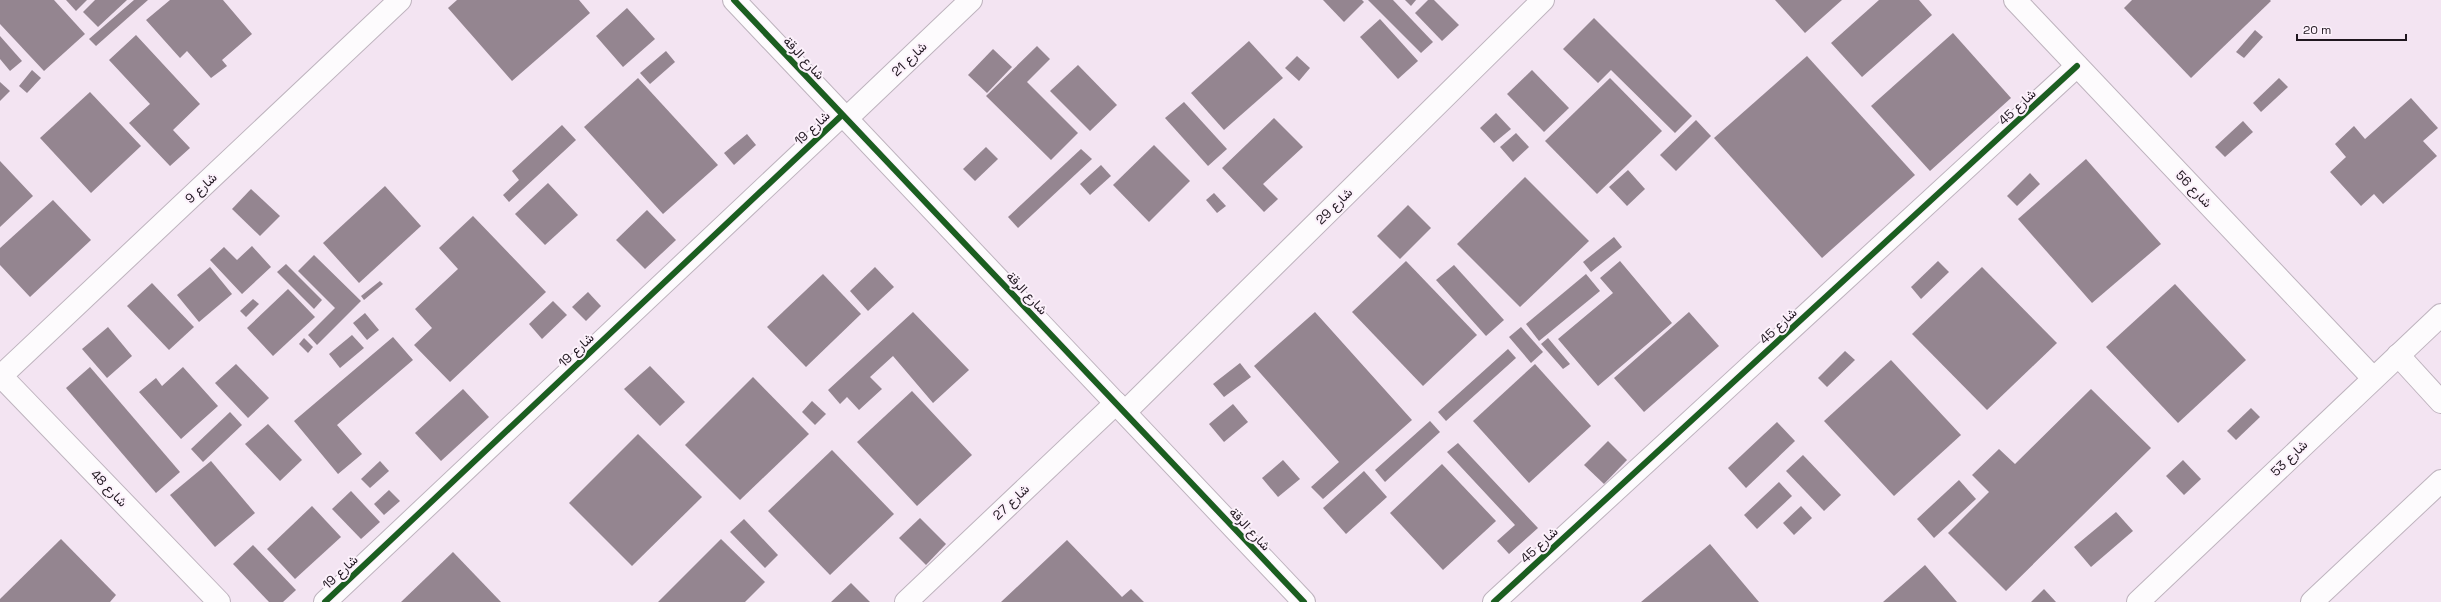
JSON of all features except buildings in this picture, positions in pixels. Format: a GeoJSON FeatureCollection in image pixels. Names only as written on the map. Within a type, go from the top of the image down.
{"type":"FeatureCollection","features":[{"type":"Feature","properties":{"kind":"street","name":"شارع 9"},"geometry":{"type":"LineString","coordinates":[[0,375],[400,0]]}},
{"type":"Feature","properties":{"kind":"street","name":"شارع الرقة"},"geometry":{"type":"LineString","coordinates":[[734,0],[1304,602]]}},
{"type":"Feature","properties":{"kind":"street","name":"شارع 21"},"geometry":{"type":"LineString","coordinates":[[844,117],[971,0]]}},
{"type":"Feature","properties":{"kind":"street","name":"شارع 29"},"geometry":{"type":"LineString","coordinates":[[1120,408],[1543,0]]}},
{"type":"Feature","properties":{"kind":"street","name":"شارع 56"},"geometry":{"type":"LineString","coordinates":[[2015,0],[2373,378]]}},
{"type":"Feature","properties":{"kind":"street","name":"شارع 45"},"geometry":{"type":"LineString","coordinates":[[1494,602],[2077,66]]}},
{"type":"Feature","properties":{"kind":"street","name":"شارع 19"},"geometry":{"type":"LineString","coordinates":[[325,602],[844,117]]}},
{"type":"Feature","properties":{"kind":"street","name":"شارع 53"},"geometry":{"type":"LineString","coordinates":[[2138,602],[2441,315]]}},
{"type":"Feature","properties":{"kind":"street"},"geometry":{"type":"LineString","coordinates":[[2398,355],[2441,402]]}},
{"type":"Feature","properties":{"kind":"street","name":"شارع 48"},"geometry":{"type":"LineString","coordinates":[[0,375],[219,602]]}},
{"type":"Feature","properties":{"kind":"street","name":"شارع 27"},"geometry":{"type":"LineString","coordinates":[[906,602],[1120,408]]}},
{"type":"Feature","properties":{"kind":"street"},"geometry":{"type":"LineString","coordinates":[[2312,602],[2441,482]]}},
{"type":"Feature","properties":{"kind":"cycle path"},"geometry":{"type":"LineString","coordinates":[[734,0],[1304,602]]}},
{"type":"Feature","properties":{"kind":"cycle path"},"geometry":{"type":"LineString","coordinates":[[1494,602],[2077,66]]}},
{"type":"Feature","properties":{"kind":"cycle path"},"geometry":{"type":"LineString","coordinates":[[325,602],[842,115]]}}]}
